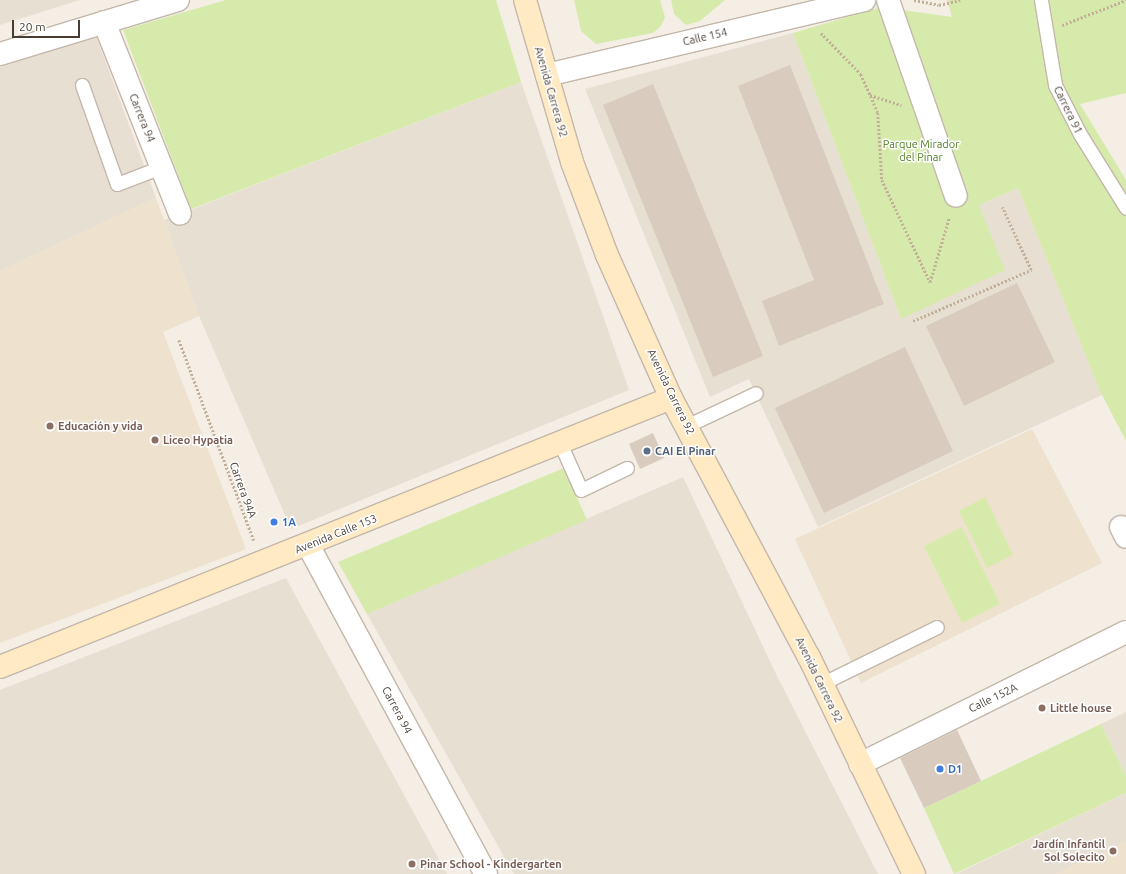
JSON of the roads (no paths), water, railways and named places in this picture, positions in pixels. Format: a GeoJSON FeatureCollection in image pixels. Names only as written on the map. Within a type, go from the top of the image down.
{"type":"FeatureCollection","features":[{"type":"Feature","properties":{"kind":"main road","name":"Avenida Carrera 92"},"geometry":{"type":"LineString","coordinates":[[525,0],[586,201],[671,398],[821,684],[914,874]]}},
{"type":"Feature","properties":{"kind":"main road","name":"Avenida Calle 153"},"geometry":{"type":"LineString","coordinates":[[0,667],[308,545],[671,398]]}},
{"type":"Feature","properties":{"kind":"street"},"geometry":{"type":"LineString","coordinates":[[0,54],[178,0]]}},
{"type":"Feature","properties":{"kind":"street","name":"Calle 154"},"geometry":{"type":"LineString","coordinates":[[547,74],[864,0]]}},
{"type":"Feature","properties":{"kind":"street"},"geometry":{"type":"LineString","coordinates":[[888,0],[956,196]]}},
{"type":"Feature","properties":{"kind":"street","name":"Carrera 94"},"geometry":{"type":"LineString","coordinates":[[104,22],[180,214]]}},
{"type":"Feature","properties":{"kind":"street","name":"Carrera 94"},"geometry":{"type":"LineString","coordinates":[[308,545],[486,874]]}},
{"type":"Feature","properties":{"kind":"street","name":"Calle 152A"},"geometry":{"type":"LineString","coordinates":[[860,764],[1126,632]]}},
{"type":"Feature","properties":{"kind":"lane","name":"Carrera 91"},"geometry":{"type":"LineString","coordinates":[[1041,0],[1045,32],[1055,85],[1080,134],[1126,208]]}},
{"type":"Feature","properties":{"kind":"lane"},"geometry":{"type":"LineString","coordinates":[[82,85],[117,184],[161,167]]}},
{"type":"Feature","properties":{"kind":"lane"},"geometry":{"type":"LineString","coordinates":[[686,426],[756,394]]}},
{"type":"Feature","properties":{"kind":"lane"},"geometry":{"type":"LineString","coordinates":[[560,443],[581,490],[627,468]]}},
{"type":"Feature","properties":{"kind":"lane"},"geometry":{"type":"LineString","coordinates":[[821,684],[937,627]]}},
{"type":"Feature","properties":{"kind":"place","name":"Educación y vida"},"geometry":{"type":"Point","coordinates":[50,426]}},
{"type":"Feature","properties":{"kind":"place","name":"Liceo Hypatia"},"geometry":{"type":"Point","coordinates":[155,440]}},
{"type":"Feature","properties":{"kind":"place","name":"CAI El Pinar"},"geometry":{"type":"Point","coordinates":[647,451]}},
{"type":"Feature","properties":{"kind":"place","name":"1A"},"geometry":{"type":"Point","coordinates":[274,522]}},
{"type":"Feature","properties":{"kind":"place","name":"Little house"},"geometry":{"type":"Point","coordinates":[1042,708]}},
{"type":"Feature","properties":{"kind":"place","name":"D1"},"geometry":{"type":"Point","coordinates":[940,769]}},
{"type":"Feature","properties":{"kind":"place","name":"Jardín Infantil Sol Solecito"},"geometry":{"type":"Point","coordinates":[1113,851]}},
{"type":"Feature","properties":{"kind":"place","name":"Pinar School - Kindergarten"},"geometry":{"type":"Point","coordinates":[412,864]}},
{"type":"Feature","properties":{"kind":"park label","name":"Parque Mirador del Pinar"},"geometry":{"type":"Point","coordinates":[921,151]}}]}
